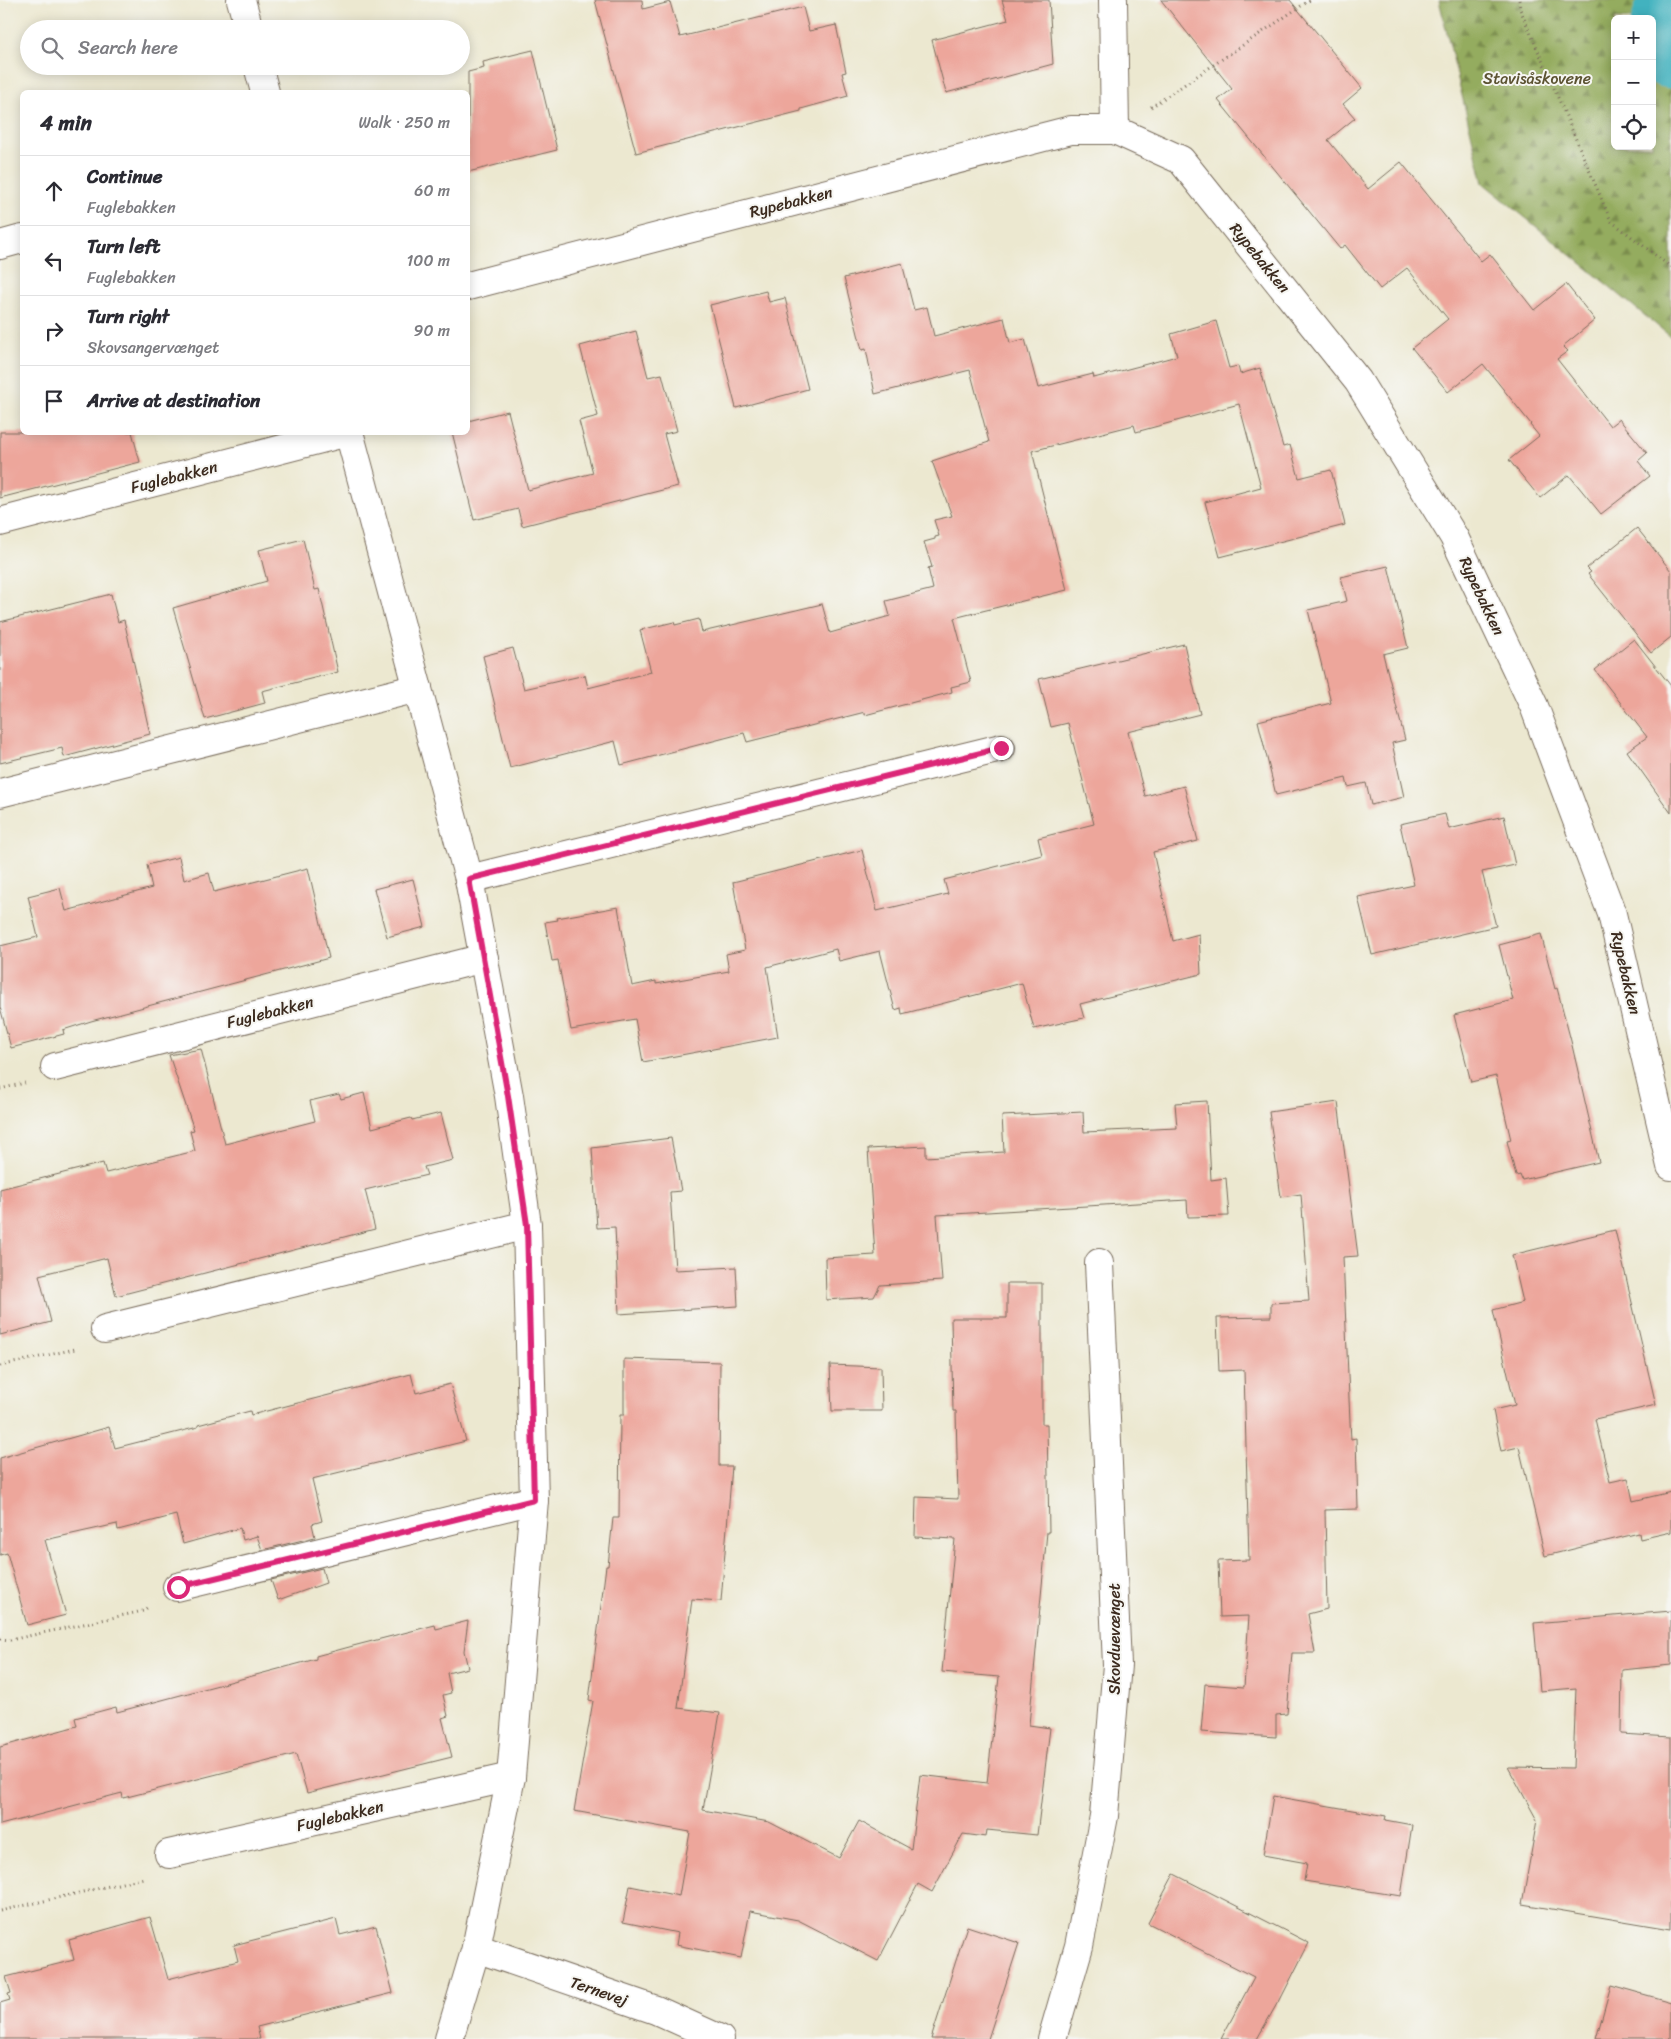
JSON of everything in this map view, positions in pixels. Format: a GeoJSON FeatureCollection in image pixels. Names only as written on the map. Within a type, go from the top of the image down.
{"type":"FeatureCollection","features":[{"type":"Feature","properties":{"kind":"street"},"geometry":{"type":"LineString","coordinates":[[241,0],[247,20]]}},
{"type":"Feature","properties":{"kind":"street"},"geometry":{"type":"LineString","coordinates":[[1113,0],[1115,130]]}},
{"type":"Feature","properties":{"kind":"street"},"geometry":{"type":"LineString","coordinates":[[260,75],[264,90]]}},
{"type":"Feature","properties":{"kind":"street","name":"Rypebakken"},"geometry":{"type":"LineString","coordinates":[[470,285],[1071,130],[1115,130],[1181,160],[1358,381],[1454,537],[1534,706],[1612,914],[1671,1166]]}},
{"type":"Feature","properties":{"kind":"street"},"geometry":{"type":"LineString","coordinates":[[0,245],[20,240]]}},
{"type":"Feature","properties":{"kind":"street","name":"Fuglebakken"},"geometry":{"type":"LineString","coordinates":[[0,522],[337,435]]}},
{"type":"Feature","properties":{"kind":"street","name":"Fuglebakken"},"geometry":{"type":"LineString","coordinates":[[350,435],[469,879],[508,1096],[527,1225],[534,1500],[511,1777],[476,1948],[449,2039]]}},
{"type":"Feature","properties":{"kind":"street"},"geometry":{"type":"LineString","coordinates":[[0,793],[418,688]]}},
{"type":"Feature","properties":{"kind":"street"},"geometry":{"type":"LineString","coordinates":[[469,879],[1001,748]]}},
{"type":"Feature","properties":{"kind":"street","name":"Fuglebakken"},"geometry":{"type":"LineString","coordinates":[[55,1067],[484,958]]}},
{"type":"Feature","properties":{"kind":"street"},"geometry":{"type":"LineString","coordinates":[[105,1329],[527,1225]]}},
{"type":"Feature","properties":{"kind":"street","name":"Skovduevænget"},"geometry":{"type":"LineString","coordinates":[[1052,2039],[1080,1946],[1104,1816],[1117,1665],[1099,1263]]}},
{"type":"Feature","properties":{"kind":"street"},"geometry":{"type":"LineString","coordinates":[[178,1587],[534,1500]]}},
{"type":"Feature","properties":{"kind":"street","name":"Fuglebakken"},"geometry":{"type":"LineString","coordinates":[[169,1854],[511,1777]]}},
{"type":"Feature","properties":{"kind":"street","name":"Ternevej"},"geometry":{"type":"LineString","coordinates":[[476,1948],[656,2010],[720,2039]]}},
{"type":"Feature","properties":{"kind":"path"},"geometry":{"type":"LineString","coordinates":[[1115,130],[1310,0]]}},
{"type":"Feature","properties":{"kind":"path"},"geometry":{"type":"LineString","coordinates":[[1519,0],[1520,9],[1611,221],[1671,267]]}},
{"type":"Feature","properties":{"kind":"path"},"geometry":{"type":"LineString","coordinates":[[0,1366],[98,1344],[105,1329]]}},
{"type":"Feature","properties":{"kind":"path"},"geometry":{"type":"LineString","coordinates":[[0,1639],[10,1640],[143,1611],[178,1587]]}},
{"type":"Feature","properties":{"kind":"path"},"geometry":{"type":"LineString","coordinates":[[0,1911],[159,1875],[169,1854]]}},
{"type":"Feature","properties":{"kind":"green space","name":"Stavisåskovene"},"geometry":{"type":"Polygon","coordinates":[[[1439,0],[1671,0],[1671,337],[1483,183],[1439,0]]]}},
{"type":"Feature","properties":{"kind":"building"},"geometry":{"type":"Polygon","coordinates":[[[595,0],[642,0],[643,9],[670,2],[680,37],[803,7],[809,31],[836,25],[846,72],[842,73],[848,96],[801,109],[801,111],[636,153],[595,0]]]}},
{"type":"Feature","properties":{"kind":"building"},"geometry":{"type":"Polygon","coordinates":[[[1002,0],[1049,0],[1053,64],[946,93],[932,40],[1008,20],[1002,0]]]}},
{"type":"Feature","properties":{"kind":"building"},"geometry":{"type":"Polygon","coordinates":[[[1161,0],[1290,0],[1362,88],[1343,104],[1355,118],[1328,140],[1368,189],[1401,162],[1481,261],[1490,254],[1534,310],[1566,284],[1595,320],[1563,346],[1568,351],[1557,359],[1610,426],[1619,419],[1647,453],[1638,461],[1650,476],[1601,514],[1569,475],[1540,498],[1509,460],[1539,436],[1531,424],[1483,364],[1448,392],[1412,348],[1448,319],[1407,268],[1380,289],[1345,245],[1340,249],[1218,100],[1232,89],[1161,0]]]}},
{"type":"Feature","properties":{"kind":"building"},"geometry":{"type":"Polygon","coordinates":[[[533,50],[557,150],[470,172],[470,90],[468,90],[468,75],[470,75],[470,72],[484,68],[483,62],[533,50]]]}},
{"type":"Feature","properties":{"kind":"building"},"geometry":{"type":"Polygon","coordinates":[[[902,263],[914,310],[927,307],[934,336],[1004,318],[1010,343],[1025,339],[1038,388],[1093,374],[1094,378],[1177,356],[1171,334],[1216,321],[1229,368],[1238,366],[1240,374],[1260,368],[1283,447],[1290,445],[1299,478],[1331,470],[1345,525],[1220,557],[1205,502],[1261,487],[1239,404],[1136,432],[1134,425],[1032,451],[1067,590],[954,618],[971,682],[951,687],[952,692],[865,715],[865,712],[747,742],[744,733],[621,765],[615,741],[510,768],[483,656],[513,648],[524,689],[585,675],[588,688],[651,672],[640,630],[674,622],[675,625],[699,619],[702,632],[822,604],[830,633],[890,616],[886,601],[933,589],[928,568],[932,567],[924,542],[939,536],[934,520],[952,516],[932,461],[989,442],[970,370],[875,394],[866,349],[862,350],[844,278],[902,263]]]}},
{"type":"Feature","properties":{"kind":"building"},"geometry":{"type":"Polygon","coordinates":[[[766,291],[769,302],[785,298],[808,389],[736,408],[710,305],[766,291]]]}},
{"type":"Feature","properties":{"kind":"building"},"geometry":{"type":"Polygon","coordinates":[[[636,331],[648,377],[662,374],[677,431],[664,434],[678,486],[522,526],[518,509],[474,520],[453,435],[470,435],[470,420],[508,411],[528,490],[593,473],[579,421],[598,416],[580,346],[636,331]]]}},
{"type":"Feature","properties":{"kind":"building"},"geometry":{"type":"Polygon","coordinates":[[[0,432],[20,432],[20,435],[133,435],[140,462],[0,498],[0,432]]]}},
{"type":"Feature","properties":{"kind":"building"},"geometry":{"type":"Polygon","coordinates":[[[1637,528],[1671,571],[1671,637],[1651,653],[1588,574],[1591,572],[1587,568],[1637,528]]]}},
{"type":"Feature","properties":{"kind":"building"},"geometry":{"type":"Polygon","coordinates":[[[303,539],[315,590],[319,589],[338,672],[262,691],[265,703],[205,719],[173,608],[267,581],[259,550],[303,539]]]}},
{"type":"Feature","properties":{"kind":"building"},"geometry":{"type":"Polygon","coordinates":[[[1388,566],[1408,648],[1383,654],[1405,740],[1392,743],[1404,797],[1371,805],[1366,783],[1348,787],[1346,778],[1276,795],[1258,721],[1331,703],[1308,610],[1347,601],[1341,577],[1388,566]]]}},
{"type":"Feature","properties":{"kind":"building"},"geometry":{"type":"Polygon","coordinates":[[[111,594],[118,622],[124,620],[150,734],[64,757],[62,748],[0,763],[0,622],[111,594]]]}},
{"type":"Feature","properties":{"kind":"building"},"geometry":{"type":"Polygon","coordinates":[[[1634,639],[1671,686],[1671,813],[1627,751],[1647,737],[1595,670],[1634,639]]]}},
{"type":"Feature","properties":{"kind":"building"},"geometry":{"type":"Polygon","coordinates":[[[1184,644],[1200,714],[1128,732],[1145,796],[1184,786],[1198,841],[1153,852],[1173,941],[1199,934],[1201,974],[1080,1004],[1084,1018],[1034,1029],[1022,983],[902,1014],[901,1008],[895,1010],[880,951],[839,961],[836,949],[767,967],[778,1037],[643,1062],[635,1019],[571,1030],[558,960],[552,961],[545,922],[558,920],[557,918],[618,907],[632,986],[656,981],[656,984],[729,971],[726,954],[745,950],[733,882],[862,850],[877,911],[948,894],[944,880],[1042,855],[1038,838],[1094,824],[1068,723],[1051,727],[1039,679],[1184,644]]]}},
{"type":"Feature","properties":{"kind":"building"},"geometry":{"type":"Polygon","coordinates":[[[1445,814],[1449,829],[1504,816],[1515,865],[1482,872],[1496,926],[1372,955],[1358,897],[1414,885],[1400,824],[1445,814]]]}},
{"type":"Feature","properties":{"kind":"building"},"geometry":{"type":"Polygon","coordinates":[[[179,857],[184,880],[209,873],[214,892],[308,868],[329,958],[91,1021],[63,1030],[64,1034],[11,1048],[0,1007],[0,946],[38,937],[28,896],[60,888],[66,911],[152,888],[147,865],[179,857]]]}},
{"type":"Feature","properties":{"kind":"building"},"geometry":{"type":"Polygon","coordinates":[[[413,879],[425,927],[387,937],[374,889],[413,879]]]}},
{"type":"Feature","properties":{"kind":"building"},"geometry":{"type":"Polygon","coordinates":[[[1541,934],[1571,1041],[1599,1162],[1522,1180],[1520,1175],[1516,1176],[1507,1141],[1511,1140],[1496,1076],[1471,1082],[1454,1015],[1513,1000],[1499,945],[1541,934]]]}},
{"type":"Feature","properties":{"kind":"building"},"geometry":{"type":"Polygon","coordinates":[[[201,1049],[225,1144],[315,1121],[310,1101],[339,1094],[341,1099],[364,1093],[372,1128],[441,1113],[453,1160],[424,1167],[427,1175],[365,1190],[375,1229],[116,1296],[107,1258],[39,1275],[51,1322],[0,1335],[0,1189],[103,1163],[106,1173],[195,1151],[190,1131],[194,1130],[169,1055],[201,1049]]]}},
{"type":"Feature","properties":{"kind":"building"},"geometry":{"type":"Polygon","coordinates":[[[1207,1101],[1211,1180],[1226,1178],[1229,1216],[1188,1217],[1187,1200],[937,1215],[942,1281],[880,1285],[874,1297],[826,1300],[825,1258],[875,1255],[868,1149],[926,1146],[926,1157],[1004,1152],[1002,1116],[1083,1112],[1084,1132],[1177,1128],[1175,1103],[1207,1101]]]}},
{"type":"Feature","properties":{"kind":"building"},"geometry":{"type":"Polygon","coordinates":[[[1338,1102],[1358,1256],[1343,1257],[1351,1439],[1356,1438],[1358,1509],[1325,1510],[1327,1609],[1308,1614],[1315,1653],[1292,1653],[1287,1714],[1276,1715],[1276,1737],[1201,1732],[1205,1684],[1244,1687],[1249,1616],[1220,1617],[1218,1561],[1249,1560],[1244,1370],[1219,1371],[1217,1318],[1271,1317],[1271,1303],[1309,1301],[1301,1194],[1281,1197],[1269,1112],[1338,1102]]]}},
{"type":"Feature","properties":{"kind":"building"},"geometry":{"type":"Polygon","coordinates":[[[671,1138],[681,1191],[670,1192],[675,1270],[736,1267],[738,1306],[619,1314],[615,1227],[597,1228],[592,1148],[671,1138]]]}},
{"type":"Feature","properties":{"kind":"building"},"geometry":{"type":"Polygon","coordinates":[[[1615,1230],[1656,1405],[1595,1419],[1610,1482],[1628,1478],[1633,1501],[1671,1492],[1671,1532],[1640,1539],[1639,1533],[1545,1556],[1519,1447],[1501,1451],[1493,1410],[1515,1405],[1493,1310],[1523,1302],[1512,1255],[1615,1230]]]}},
{"type":"Feature","properties":{"kind":"building"},"geometry":{"type":"Polygon","coordinates":[[[1007,1283],[1042,1283],[1042,1424],[1047,1424],[1049,1532],[1047,1532],[1029,1725],[1050,1728],[1037,1835],[987,1830],[986,1837],[963,1834],[932,1892],[918,1884],[878,1961],[798,1920],[750,1911],[741,1958],[676,1945],[678,1933],[623,1922],[630,1886],[679,1896],[690,1832],[574,1811],[593,1701],[589,1700],[613,1518],[619,1518],[620,1415],[624,1415],[624,1359],[720,1362],[719,1466],[732,1466],[721,1601],[692,1599],[678,1708],[720,1713],[703,1810],[769,1822],[839,1858],[859,1821],[911,1849],[920,1775],[987,1783],[999,1677],[942,1672],[955,1539],[915,1537],[916,1497],[958,1499],[956,1411],[953,1411],[951,1318],[1007,1318],[1007,1283]]]}},
{"type":"Feature","properties":{"kind":"building"},"geometry":{"type":"Polygon","coordinates":[[[830,1365],[881,1367],[882,1411],[832,1411],[830,1365]]]}},
{"type":"Feature","properties":{"kind":"building"},"geometry":{"type":"Polygon","coordinates":[[[411,1374],[416,1393],[450,1384],[466,1441],[312,1479],[322,1521],[312,1524],[315,1537],[262,1550],[257,1536],[243,1540],[240,1528],[183,1544],[176,1515],[118,1530],[117,1524],[45,1540],[66,1615],[27,1625],[7,1553],[0,1555],[0,1458],[109,1427],[115,1448],[198,1427],[198,1425],[250,1411],[251,1415],[411,1374]]]}},
{"type":"Feature","properties":{"kind":"building"},"geometry":{"type":"Polygon","coordinates":[[[322,1568],[326,1583],[278,1600],[271,1580],[322,1568]]]}},
{"type":"Feature","properties":{"kind":"building"},"geometry":{"type":"Polygon","coordinates":[[[1671,1611],[1671,1665],[1622,1670],[1621,1734],[1671,1737],[1671,1929],[1522,1904],[1537,1820],[1508,1767],[1573,1768],[1576,1688],[1540,1691],[1534,1623],[1671,1611]]]}},
{"type":"Feature","properties":{"kind":"building"},"geometry":{"type":"Polygon","coordinates":[[[468,1621],[464,1651],[468,1668],[447,1673],[451,1693],[443,1695],[448,1716],[442,1718],[452,1757],[307,1793],[296,1754],[123,1798],[122,1793],[0,1825],[0,1747],[77,1726],[75,1718],[116,1707],[117,1712],[316,1659],[316,1656],[353,1646],[435,1625],[436,1629],[468,1621]]]}},
{"type":"Feature","properties":{"kind":"building"},"geometry":{"type":"Polygon","coordinates":[[[1273,1796],[1386,1816],[1385,1820],[1412,1825],[1401,1896],[1304,1881],[1307,1863],[1263,1855],[1273,1796]]]}},
{"type":"Feature","properties":{"kind":"building"},"geometry":{"type":"Polygon","coordinates":[[[1174,1874],[1309,1943],[1279,2002],[1257,2039],[1221,2039],[1254,1977],[1148,1923],[1174,1874]]]}},
{"type":"Feature","properties":{"kind":"building"},"geometry":{"type":"Polygon","coordinates":[[[150,1917],[168,1979],[238,1961],[234,1945],[336,1919],[340,1935],[376,1926],[393,1993],[257,2027],[260,2039],[0,2039],[0,2003],[10,2000],[8,1994],[11,1993],[6,1977],[74,1960],[69,1940],[150,1917]]]}},
{"type":"Feature","properties":{"kind":"building"},"geometry":{"type":"Polygon","coordinates":[[[967,1926],[1019,1943],[988,2039],[931,2039],[967,1926]]]}},
{"type":"Feature","properties":{"kind":"building"},"geometry":{"type":"Polygon","coordinates":[[[1611,1985],[1671,2002],[1671,2039],[1596,2039],[1611,1985]]]}},
{"type":"Feature","properties":{"kind":"waterway"},"geometry":{"type":"LineString","coordinates":[[1671,16],[1663,42],[1671,51]]}},
{"type":"Feature","properties":{"kind":"route"},"geometry":{"type":"LineString","coordinates":[[178,1587],[534,1500],[527,1225],[508,1096],[469,879],[1001,748]]}}]}
